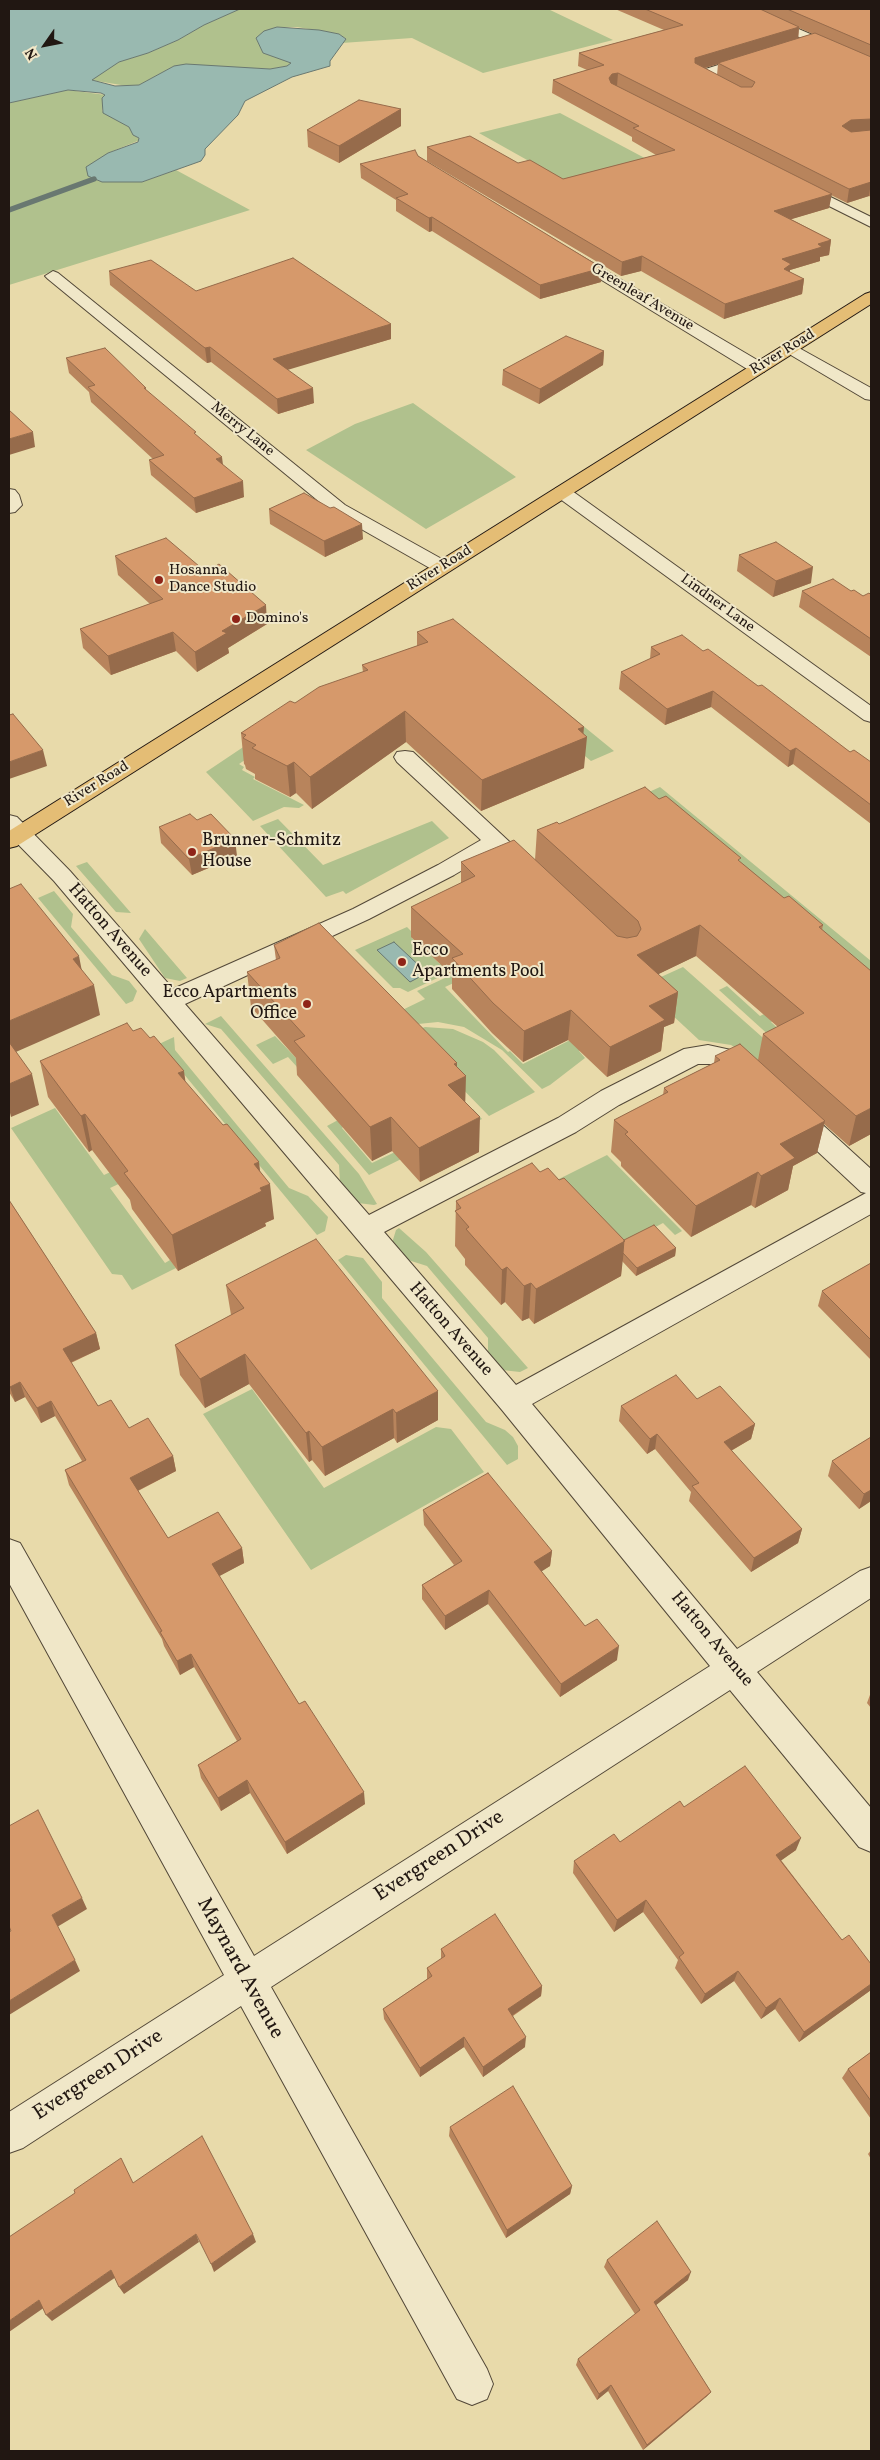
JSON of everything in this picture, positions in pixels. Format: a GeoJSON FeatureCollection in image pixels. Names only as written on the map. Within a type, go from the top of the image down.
{"type":"FeatureCollection","features":[{"type":"Feature","properties":{"kind":"main road","name":"River Road"},"geometry":{"type":"LineString","coordinates":[[12,832],[442,568],[871,297]]}},
{"type":"Feature","properties":{"kind":"street"},"geometry":{"type":"LineString","coordinates":[[742,9],[871,65]]}},
{"type":"Feature","properties":{"kind":"street"},"geometry":{"type":"LineString","coordinates":[[796,46],[815,40]]}},
{"type":"Feature","properties":{"kind":"street"},"geometry":{"type":"LineString","coordinates":[[736,92],[702,75],[767,54]]}},
{"type":"Feature","properties":{"kind":"street"},"geometry":{"type":"LineString","coordinates":[[856,59],[871,55]]}},
{"type":"Feature","properties":{"kind":"street"},"geometry":{"type":"LineString","coordinates":[[783,178],[871,223]]}},
{"type":"Feature","properties":{"kind":"street","name":"Greenleaf Avenue"},"geometry":{"type":"LineString","coordinates":[[557,246],[758,368]]}},
{"type":"Feature","properties":{"kind":"street","name":"Merry Lane"},"geometry":{"type":"LineString","coordinates":[[53,276],[339,509],[442,568]]}},
{"type":"Feature","properties":{"kind":"street"},"geometry":{"type":"LineString","coordinates":[[790,348],[871,395]]}},
{"type":"Feature","properties":{"kind":"street","name":"Lindner Lane"},"geometry":{"type":"LineString","coordinates":[[562,492],[871,716]]}},
{"type":"Feature","properties":{"kind":"street"},"geometry":{"type":"LineString","coordinates":[[9,494],[13,499],[13,505],[9,508]]}},
{"type":"Feature","properties":{"kind":"street"},"geometry":{"type":"LineString","coordinates":[[405,757],[524,867]]}},
{"type":"Feature","properties":{"kind":"street","name":"Hatton Avenue"},"geometry":{"type":"LineString","coordinates":[[12,832],[62,876],[512,1402],[871,1835]]}},
{"type":"Feature","properties":{"kind":"street"},"geometry":{"type":"LineString","coordinates":[[169,1001],[361,914],[446,870],[495,841]]}},
{"type":"Feature","properties":{"kind":"street"},"geometry":{"type":"LineString","coordinates":[[364,1230],[566,1125],[610,1098],[694,1055],[722,1056],[736,1062],[871,1185]]}},
{"type":"Feature","properties":{"kind":"street"},"geometry":{"type":"LineString","coordinates":[[512,1402],[871,1202]]}},
{"type":"Feature","properties":{"kind":"street","name":"Maynard Avenue"},"geometry":{"type":"LineString","coordinates":[[9,1553],[246,1982],[472,2384]]}},
{"type":"Feature","properties":{"kind":"street","name":"Evergreen Drive"},"geometry":{"type":"LineString","coordinates":[[9,2134],[871,1580]]}},
{"type":"Feature","properties":{"kind":"green space"},"geometry":{"type":"Polygon","coordinates":[[[240,9],[548,9],[613,40],[483,73],[412,38],[342,43],[346,39],[339,34],[297,27],[277,27],[256,38],[263,53],[292,63],[287,66],[270,69],[174,66],[139,85],[127,86],[91,80],[119,62],[148,53],[178,40],[204,25],[240,9]]]}},
{"type":"Feature","properties":{"kind":"green space"},"geometry":{"type":"Polygon","coordinates":[[[68,90],[106,95],[102,111],[129,127],[140,140],[108,153],[102,182],[142,182],[176,170],[250,210],[9,285],[9,103],[68,90]]]}},
{"type":"Feature","properties":{"kind":"green space"},"geometry":{"type":"Polygon","coordinates":[[[560,113],[656,164],[593,197],[479,133],[560,113]]]}},
{"type":"Feature","properties":{"kind":"green space"},"geometry":{"type":"Polygon","coordinates":[[[413,403],[516,477],[426,529],[306,450],[355,424],[413,403]]]}},
{"type":"Feature","properties":{"kind":"green space"},"geometry":{"type":"Polygon","coordinates":[[[527,680],[614,751],[591,761],[504,689],[527,680]]]}},
{"type":"Feature","properties":{"kind":"green space"},"geometry":{"type":"Polygon","coordinates":[[[297,711],[289,730],[239,764],[244,767],[242,770],[255,777],[253,779],[304,805],[299,808],[284,807],[253,821],[206,772],[297,711]]]}},
{"type":"Feature","properties":{"kind":"green space"},"geometry":{"type":"Polygon","coordinates":[[[660,787],[871,961],[871,997],[852,982],[771,1022],[793,1043],[783,1048],[719,990],[727,986],[760,1016],[843,975],[649,792],[660,787]]]}},
{"type":"Feature","properties":{"kind":"green space"},"geometry":{"type":"Polygon","coordinates":[[[278,819],[323,865],[432,821],[449,838],[346,894],[343,891],[326,897],[260,826],[278,819]]]}},
{"type":"Feature","properties":{"kind":"green space"},"geometry":{"type":"Polygon","coordinates":[[[87,862],[131,913],[116,912],[76,866],[87,862]]]}},
{"type":"Feature","properties":{"kind":"green space"},"geometry":{"type":"Polygon","coordinates":[[[54,891],[73,914],[71,927],[112,975],[129,981],[137,991],[133,1001],[126,1004],[38,898],[54,891]]]}},
{"type":"Feature","properties":{"kind":"green space"},"geometry":{"type":"Polygon","coordinates":[[[407,927],[415,935],[412,938],[440,964],[444,963],[452,971],[408,992],[400,988],[393,988],[355,950],[407,927]]]}},
{"type":"Feature","properties":{"kind":"green space"},"geometry":{"type":"Polygon","coordinates":[[[145,929],[187,978],[180,981],[165,978],[139,939],[145,929]]]}},
{"type":"Feature","properties":{"kind":"green space"},"geometry":{"type":"Polygon","coordinates":[[[536,945],[445,987],[508,1052],[510,1051],[523,1064],[576,1037],[596,1042],[579,1051],[585,1058],[542,1089],[502,1050],[464,1027],[438,1022],[418,1024],[392,1015],[425,999],[417,991],[477,963],[536,945]]]}},
{"type":"Feature","properties":{"kind":"green space"},"geometry":{"type":"Polygon","coordinates":[[[683,967],[779,1052],[758,1062],[731,1045],[699,1040],[641,986],[683,967]]]}},
{"type":"Feature","properties":{"kind":"green space"},"geometry":{"type":"Polygon","coordinates":[[[221,1016],[359,1174],[377,1204],[358,1203],[340,1182],[339,1165],[221,1029],[205,1024],[221,1016]]]}},
{"type":"Feature","properties":{"kind":"green space"},"geometry":{"type":"Polygon","coordinates":[[[425,1027],[453,1029],[483,1042],[494,1050],[535,1092],[489,1116],[408,1033],[425,1027]]]}},
{"type":"Feature","properties":{"kind":"green space"},"geometry":{"type":"Polygon","coordinates":[[[275,1036],[297,1059],[298,1068],[288,1057],[273,1064],[256,1045],[275,1036]]]}},
{"type":"Feature","properties":{"kind":"green space"},"geometry":{"type":"Polygon","coordinates":[[[174,1037],[175,1050],[289,1188],[308,1196],[328,1217],[325,1231],[317,1235],[159,1044],[174,1037]]]}},
{"type":"Feature","properties":{"kind":"green space"},"geometry":{"type":"Polygon","coordinates":[[[55,1108],[104,1175],[203,1129],[209,1142],[110,1188],[165,1263],[170,1260],[176,1268],[132,1290],[122,1275],[112,1274],[11,1128],[55,1108]]]}},
{"type":"Feature","properties":{"kind":"green space"},"geometry":{"type":"Polygon","coordinates":[[[473,1109],[482,1119],[369,1175],[327,1126],[338,1120],[344,1126],[342,1128],[372,1163],[416,1142],[413,1138],[473,1109]]]}},
{"type":"Feature","properties":{"kind":"green space"},"geometry":{"type":"Polygon","coordinates":[[[607,1155],[682,1231],[675,1235],[663,1223],[603,1255],[541,1188],[607,1155]]]}},
{"type":"Feature","properties":{"kind":"green space"},"geometry":{"type":"Polygon","coordinates":[[[399,1228],[426,1252],[528,1368],[520,1372],[502,1370],[488,1354],[488,1338],[427,1266],[408,1260],[392,1243],[396,1230],[399,1228]]]}},
{"type":"Feature","properties":{"kind":"green space"},"geometry":{"type":"Polygon","coordinates":[[[346,1255],[363,1258],[382,1282],[382,1298],[486,1422],[505,1430],[513,1437],[518,1446],[518,1459],[507,1465],[338,1260],[346,1255]]]}},
{"type":"Feature","properties":{"kind":"green space"},"geometry":{"type":"Polygon","coordinates":[[[252,1389],[324,1488],[436,1427],[451,1429],[484,1472],[311,1570],[203,1414],[252,1389]]]}},
{"type":"Feature","properties":{"kind":"water"},"geometry":{"type":"Polygon","coordinates":[[[9,9],[240,9],[204,25],[178,40],[148,53],[119,62],[92,80],[115,86],[139,85],[174,66],[186,64],[270,69],[287,66],[291,63],[263,53],[256,38],[264,31],[277,27],[319,30],[339,34],[346,39],[330,61],[330,66],[292,77],[245,101],[238,115],[205,149],[205,155],[201,161],[142,182],[102,182],[88,176],[86,167],[108,153],[138,142],[139,138],[133,135],[129,127],[103,113],[102,98],[105,95],[101,93],[68,90],[9,103],[9,9]]]}},
{"type":"Feature","properties":{"kind":"water","name":"Ecco Apartments Pool"},"geometry":{"type":"Polygon","coordinates":[[[394,942],[427,973],[410,982],[377,950],[394,942]]]}},
{"type":"Feature","properties":{"kind":"building"},"geometry":{"type":"Polygon","coordinates":[[[645,9],[760,9],[799,27],[695,58],[695,63],[741,87],[752,87],[755,82],[718,63],[815,33],[871,57],[871,119],[851,120],[842,126],[851,132],[871,130],[871,182],[849,189],[618,73],[612,74],[609,78],[611,83],[832,194],[774,211],[831,240],[818,244],[822,247],[782,259],[791,264],[784,269],[804,279],[725,304],[642,256],[622,262],[427,147],[470,136],[518,163],[530,160],[563,179],[675,150],[633,128],[639,126],[553,80],[604,65],[579,53],[683,25],[645,9]]]}},
{"type":"Feature","properties":{"kind":"building"},"geometry":{"type":"Polygon","coordinates":[[[787,9],[871,9],[871,45],[787,9]]]}},
{"type":"Feature","properties":{"kind":"building"},"geometry":{"type":"Polygon","coordinates":[[[359,100],[401,109],[339,146],[307,130],[359,100]]]}},
{"type":"Feature","properties":{"kind":"building"},"geometry":{"type":"Polygon","coordinates":[[[415,150],[418,156],[602,268],[540,285],[432,217],[429,218],[396,198],[408,194],[360,164],[415,150]]]}},
{"type":"Feature","properties":{"kind":"building"},"geometry":{"type":"Polygon","coordinates":[[[293,258],[391,324],[273,359],[313,388],[277,399],[210,347],[205,348],[201,345],[109,271],[151,260],[196,291],[293,258]]]}},
{"type":"Feature","properties":{"kind":"building"},"geometry":{"type":"Polygon","coordinates":[[[566,336],[604,351],[540,389],[503,370],[566,336]]]}},
{"type":"Feature","properties":{"kind":"building"},"geometry":{"type":"Polygon","coordinates":[[[105,348],[146,388],[144,388],[222,457],[216,459],[243,481],[194,498],[149,460],[164,455],[88,387],[95,385],[66,358],[105,348]]]}},
{"type":"Feature","properties":{"kind":"building"},"geometry":{"type":"Polygon","coordinates":[[[9,410],[33,432],[9,439],[9,410]]]}},
{"type":"Feature","properties":{"kind":"building"},"geometry":{"type":"Polygon","coordinates":[[[304,493],[330,508],[334,507],[362,524],[324,541],[269,509],[304,493]]]}},
{"type":"Feature","properties":{"kind":"building"},"geometry":{"type":"Polygon","coordinates":[[[166,538],[206,572],[219,564],[266,605],[222,631],[227,633],[195,652],[173,632],[108,656],[80,629],[163,599],[115,556],[166,538]]]}},
{"type":"Feature","properties":{"kind":"building"},"geometry":{"type":"Polygon","coordinates":[[[776,542],[813,567],[776,581],[739,555],[776,542]]]}},
{"type":"Feature","properties":{"kind":"building"},"geometry":{"type":"Polygon","coordinates":[[[833,579],[851,591],[854,590],[863,596],[869,593],[871,595],[871,639],[802,591],[833,579]]]}},
{"type":"Feature","properties":{"kind":"building"},"geometry":{"type":"Polygon","coordinates":[[[453,619],[584,727],[578,729],[587,737],[482,780],[405,711],[310,777],[294,762],[287,766],[252,748],[256,745],[243,738],[246,735],[241,733],[290,701],[295,703],[319,687],[368,670],[362,665],[428,642],[417,632],[453,619]]]}},
{"type":"Feature","properties":{"kind":"building"},"geometry":{"type":"Polygon","coordinates":[[[682,635],[703,651],[708,649],[758,686],[762,685],[850,752],[854,750],[871,762],[871,805],[796,748],[790,751],[713,691],[667,709],[621,672],[660,654],[651,647],[682,635]]]}},
{"type":"Feature","properties":{"kind":"building"},"geometry":{"type":"Polygon","coordinates":[[[13,714],[43,750],[9,762],[9,715],[13,714]]]}},
{"type":"Feature","properties":{"kind":"building"},"geometry":{"type":"Polygon","coordinates":[[[645,787],[659,799],[666,796],[741,858],[738,860],[784,898],[789,896],[823,925],[819,927],[871,971],[871,1108],[856,1116],[763,1034],[804,1013],[700,925],[637,955],[678,992],[649,1006],[665,1020],[610,1047],[571,1010],[524,1031],[493,1003],[452,958],[463,954],[411,907],[475,876],[461,862],[514,840],[617,936],[627,938],[637,936],[641,929],[638,921],[537,830],[557,822],[559,824],[645,787]]]}},
{"type":"Feature","properties":{"kind":"building"},"geometry":{"type":"Polygon","coordinates":[[[190,814],[197,820],[211,814],[235,839],[189,859],[159,827],[190,814]]]}},
{"type":"Feature","properties":{"kind":"building"},"geometry":{"type":"Polygon","coordinates":[[[21,884],[79,956],[73,959],[94,985],[9,1021],[9,889],[21,884]]]}},
{"type":"Feature","properties":{"kind":"building"},"geometry":{"type":"Polygon","coordinates":[[[319,923],[457,1063],[454,1064],[466,1076],[448,1085],[480,1117],[419,1148],[391,1117],[370,1127],[294,1041],[305,1036],[247,972],[280,958],[274,945],[319,923]]]}},
{"type":"Feature","properties":{"kind":"building"},"geometry":{"type":"Polygon","coordinates":[[[127,1023],[133,1031],[141,1028],[150,1038],[154,1036],[184,1071],[178,1073],[223,1125],[227,1124],[259,1162],[254,1164],[270,1184],[260,1188],[262,1191],[172,1235],[124,1173],[128,1171],[85,1114],[81,1116],[40,1061],[127,1023]]]}},
{"type":"Feature","properties":{"kind":"building"},"geometry":{"type":"Polygon","coordinates":[[[9,1042],[32,1074],[9,1084],[9,1042]]]}},
{"type":"Feature","properties":{"kind":"building"},"geometry":{"type":"Polygon","coordinates":[[[740,1044],[825,1121],[780,1144],[795,1158],[761,1176],[758,1172],[696,1206],[625,1134],[628,1132],[614,1120],[668,1092],[664,1088],[720,1060],[715,1056],[740,1044]]]}},
{"type":"Feature","properties":{"kind":"building"},"geometry":{"type":"Polygon","coordinates":[[[532,1163],[540,1172],[548,1168],[559,1180],[564,1178],[625,1241],[536,1289],[531,1283],[524,1286],[507,1267],[502,1270],[466,1229],[469,1227],[455,1211],[461,1208],[456,1201],[532,1163]]]}},
{"type":"Feature","properties":{"kind":"building"},"geometry":{"type":"Polygon","coordinates":[[[9,1200],[96,1333],[63,1349],[98,1406],[111,1400],[129,1428],[148,1418],[173,1456],[130,1478],[168,1538],[218,1512],[242,1548],[212,1564],[299,1704],[305,1701],[364,1792],[285,1842],[247,1780],[218,1798],[198,1765],[241,1739],[191,1654],[177,1661],[160,1632],[162,1631],[65,1470],[86,1460],[51,1401],[37,1408],[20,1382],[10,1387],[9,1200]]]}},
{"type":"Feature","properties":{"kind":"building"},"geometry":{"type":"Polygon","coordinates":[[[654,1225],[676,1248],[637,1268],[623,1253],[624,1240],[654,1225]]]}},
{"type":"Feature","properties":{"kind":"building"},"geometry":{"type":"Polygon","coordinates":[[[316,1239],[438,1391],[396,1413],[393,1409],[322,1447],[309,1431],[306,1433],[245,1354],[200,1379],[175,1345],[244,1308],[226,1285],[316,1239]]]}},
{"type":"Feature","properties":{"kind":"building"},"geometry":{"type":"Polygon","coordinates":[[[871,1263],[871,1340],[822,1291],[871,1263]]]}},
{"type":"Feature","properties":{"kind":"building"},"geometry":{"type":"Polygon","coordinates":[[[676,1375],[697,1399],[720,1386],[755,1424],[724,1442],[802,1529],[754,1558],[692,1486],[699,1483],[657,1434],[650,1439],[621,1406],[676,1375]]]}},
{"type":"Feature","properties":{"kind":"building"},"geometry":{"type":"Polygon","coordinates":[[[871,1437],[871,1490],[864,1494],[832,1461],[871,1437]]]}},
{"type":"Feature","properties":{"kind":"building"},"geometry":{"type":"Polygon","coordinates":[[[488,1473],[552,1551],[534,1562],[585,1626],[597,1619],[619,1646],[561,1684],[489,1590],[445,1616],[422,1585],[462,1561],[423,1510],[488,1473]]]}},
{"type":"Feature","properties":{"kind":"building"},"geometry":{"type":"Polygon","coordinates":[[[745,1766],[801,1838],[776,1855],[842,1940],[849,1935],[871,1964],[871,1984],[804,2032],[780,1998],[766,2008],[738,1971],[705,1994],[679,1957],[684,1953],[646,1900],[617,1920],[574,1861],[614,1834],[620,1842],[680,1801],[684,1807],[745,1766]]]}},
{"type":"Feature","properties":{"kind":"building"},"geometry":{"type":"Polygon","coordinates":[[[38,1810],[82,1898],[52,1915],[75,1960],[9,2001],[9,1932],[11,1931],[9,1926],[9,1826],[38,1810]]]}},
{"type":"Feature","properties":{"kind":"building"},"geometry":{"type":"Polygon","coordinates":[[[495,1914],[542,1986],[508,2009],[526,2037],[483,2067],[464,2037],[420,2068],[383,2009],[432,1976],[427,1968],[445,1956],[441,1949],[495,1914]]]}},
{"type":"Feature","properties":{"kind":"building"},"geometry":{"type":"Polygon","coordinates":[[[871,2052],[871,2101],[848,2069],[871,2052]]]}},
{"type":"Feature","properties":{"kind":"building"},"geometry":{"type":"Polygon","coordinates":[[[513,2086],[572,2186],[507,2230],[450,2127],[513,2086]]]}},
{"type":"Feature","properties":{"kind":"building"},"geometry":{"type":"Polygon","coordinates":[[[202,2136],[253,2234],[211,2264],[196,2234],[119,2287],[111,2270],[46,2315],[39,2300],[9,2321],[9,2237],[75,2193],[74,2190],[121,2158],[133,2183],[202,2136]]]}},
{"type":"Feature","properties":{"kind":"building"},"geometry":{"type":"Polygon","coordinates":[[[657,2221],[691,2272],[654,2302],[711,2392],[647,2445],[611,2385],[599,2394],[578,2359],[640,2310],[607,2260],[657,2221]]]}},
{"type":"Feature","properties":{"kind":"waterway"},"geometry":{"type":"LineString","coordinates":[[9,210],[94,179]]}},
{"type":"Feature","properties":{"kind":"place","name":"Hosanna Dance Studio"},"geometry":{"type":"Point","coordinates":[159,580]}},
{"type":"Feature","properties":{"kind":"place","name":"Domino's"},"geometry":{"type":"Point","coordinates":[236,619]}},
{"type":"Feature","properties":{"kind":"place","name":"Brunner-Schmitz House"},"geometry":{"type":"Point","coordinates":[192,852]}},
{"type":"Feature","properties":{"kind":"place","name":"Ecco Apartments Pool"},"geometry":{"type":"Point","coordinates":[402,962]}},
{"type":"Feature","properties":{"kind":"place","name":"Ecco Apartments Office"},"geometry":{"type":"Point","coordinates":[307,1004]}}]}
